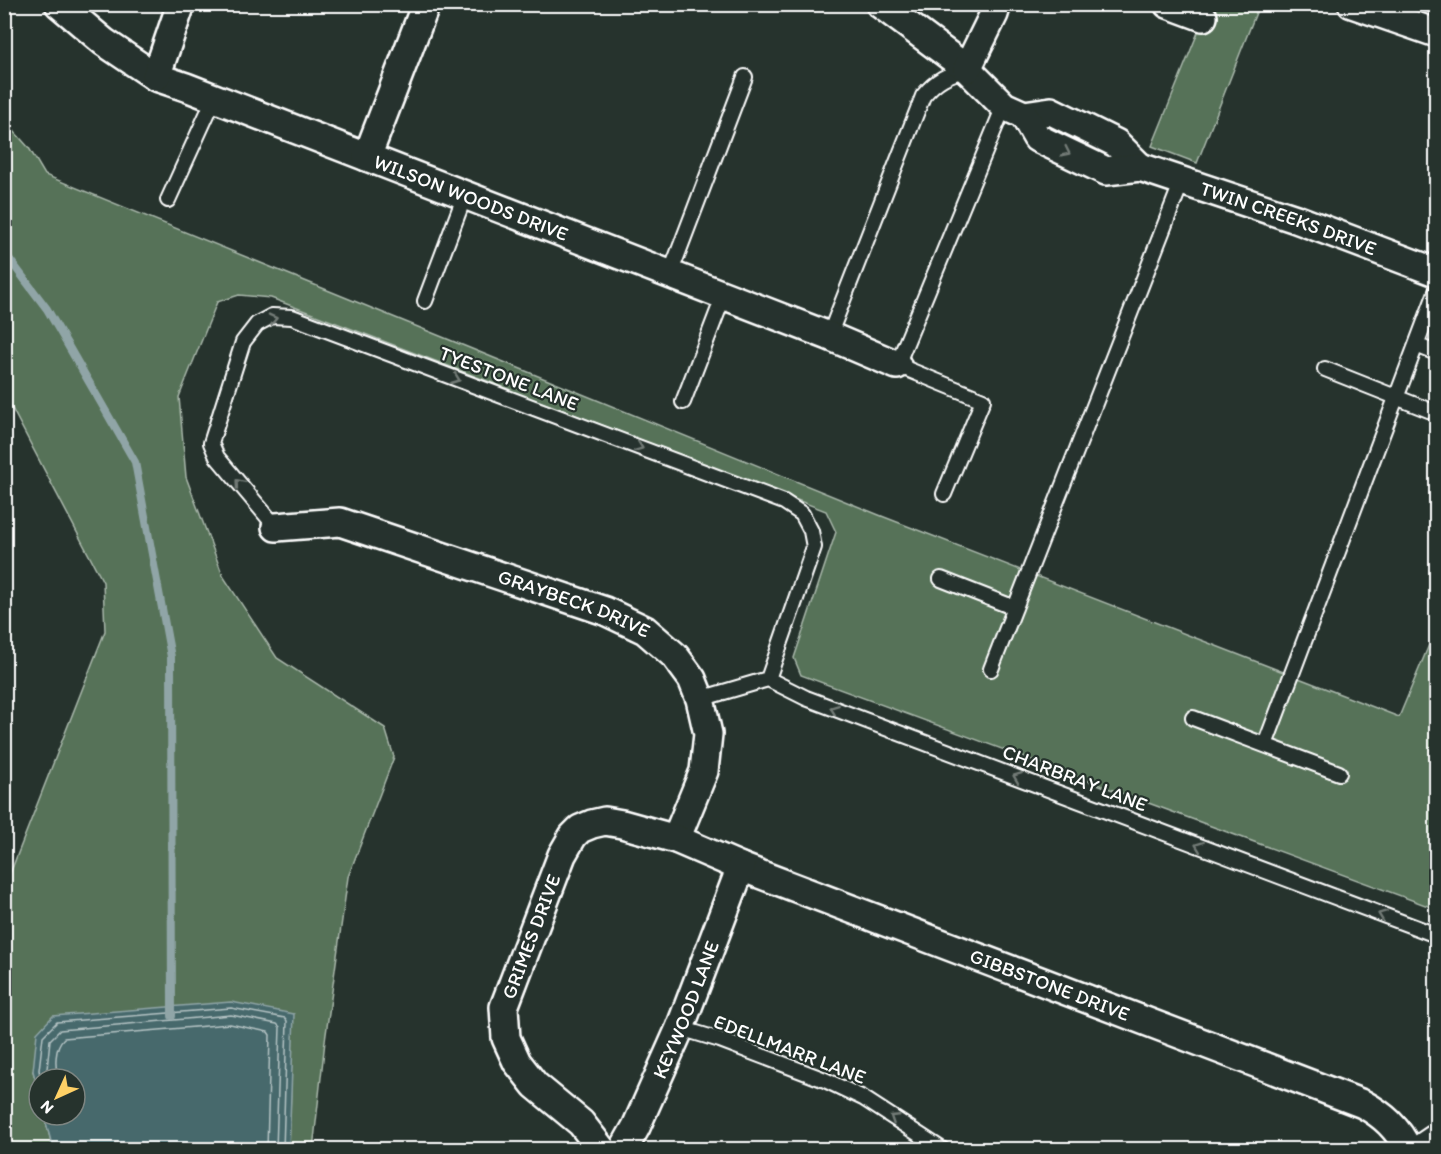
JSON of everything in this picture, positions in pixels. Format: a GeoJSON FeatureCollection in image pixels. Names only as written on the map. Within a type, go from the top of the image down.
{"type":"FeatureCollection","features":[{"type":"Feature","properties":{"kind":"street","name":"WILSON WOODS DRIVE"},"geometry":{"type":"LineString","coordinates":[[58,4],[104,42],[156,77],[724,295],[897,365]]}},
{"type":"Feature","properties":{"kind":"street"},"geometry":{"type":"LineString","coordinates":[[156,77],[181,4]]}},
{"type":"Feature","properties":{"kind":"street"},"geometry":{"type":"LineString","coordinates":[[367,158],[426,4]]}},
{"type":"Feature","properties":{"kind":"street"},"geometry":{"type":"LineString","coordinates":[[880,4],[967,69],[1014,110]]}},
{"type":"Feature","properties":{"kind":"street"},"geometry":{"type":"LineString","coordinates":[[967,69],[997,4]]}},
{"type":"Feature","properties":{"kind":"street"},"geometry":{"type":"LineString","coordinates":[[1168,4],[1203,17]]}},
{"type":"Feature","properties":{"kind":"street"},"geometry":{"type":"LineString","coordinates":[[1352,4],[1437,33]]}},
{"type":"Feature","properties":{"kind":"street","name":"TWIN CREEKS DRIVE"},"geometry":{"type":"LineString","coordinates":[[1014,110],[1051,111],[1116,143],[1140,167],[1296,219],[1437,272]]}},
{"type":"Feature","properties":{"kind":"street","name":"GRAYBECK DRIVE"},"geometry":{"type":"LineString","coordinates":[[276,527],[340,522],[605,611],[645,630],[675,656],[692,679],[700,699],[708,734],[704,771],[676,839]]}},
{"type":"Feature","properties":{"kind":"street","name":"GRIMES DRIVE"},"geometry":{"type":"LineString","coordinates":[[602,1149],[581,1123],[535,1085],[517,1062],[506,1038],[504,1006],[562,855],[580,829],[606,821],[676,839]]}},
{"type":"Feature","properties":{"kind":"street","name":"GIBBSTONE DRIVE"},"geometry":{"type":"LineString","coordinates":[[676,839],[741,867],[1362,1104],[1391,1123],[1401,1135],[1408,1149]]}},
{"type":"Feature","properties":{"kind":"street","name":"KEYWOOD LANE"},"geometry":{"type":"LineString","coordinates":[[623,1149],[636,1127],[680,1028],[741,867]]}},
{"type":"Feature","properties":{"kind":"lane"},"geometry":{"type":"LineString","coordinates":[[829,336],[923,96],[944,76],[967,69]]}},
{"type":"Feature","properties":{"kind":"lane"},"geometry":{"type":"LineString","coordinates":[[669,274],[745,77]]}},
{"type":"Feature","properties":{"kind":"lane"},"geometry":{"type":"LineString","coordinates":[[168,200],[214,99]]}},
{"type":"Feature","properties":{"kind":"lane"},"geometry":{"type":"LineString","coordinates":[[944,494],[983,400],[897,365],[1014,110]]}},
{"type":"Feature","properties":{"kind":"lane"},"geometry":{"type":"LineString","coordinates":[[991,669],[1182,181]]}},
{"type":"Feature","properties":{"kind":"lane"},"geometry":{"type":"LineString","coordinates":[[425,301],[465,195]]}},
{"type":"Feature","properties":{"kind":"lane"},"geometry":{"type":"LineString","coordinates":[[1265,745],[1437,292]]}},
{"type":"Feature","properties":{"kind":"lane"},"geometry":{"type":"LineString","coordinates":[[683,402],[724,295]]}},
{"type":"Feature","properties":{"kind":"lane","name":"TYESTONE LANE"},"geometry":{"type":"LineString","coordinates":[[276,527],[217,457],[211,443],[243,342],[257,324],[272,316],[292,316],[784,502],[802,514],[811,531],[814,547],[768,679]]}},
{"type":"Feature","properties":{"kind":"lane"},"geometry":{"type":"LineString","coordinates":[[1416,345],[1437,353]]}},
{"type":"Feature","properties":{"kind":"lane"},"geometry":{"type":"LineString","coordinates":[[1324,369],[1437,413]]}},
{"type":"Feature","properties":{"kind":"lane"},"geometry":{"type":"LineString","coordinates":[[941,579],[1015,608]]}},
{"type":"Feature","properties":{"kind":"lane"},"geometry":{"type":"LineString","coordinates":[[700,699],[768,679]]}},
{"type":"Feature","properties":{"kind":"lane","name":"CHARBRAY LANE"},"geometry":{"type":"LineString","coordinates":[[768,679],[806,698],[1437,935]]}},
{"type":"Feature","properties":{"kind":"lane"},"geometry":{"type":"LineString","coordinates":[[1193,718],[1339,773]]}},
{"type":"Feature","properties":{"kind":"lane","name":"EDELLMARR LANE"},"geometry":{"type":"LineString","coordinates":[[680,1028],[720,1040],[825,1080],[863,1098],[943,1149]]}},
{"type":"Feature","properties":{"kind":"lane"},"geometry":{"type":"LineString","coordinates":[[1408,1149],[1437,1130]]}},
{"type":"Feature","properties":{"kind":"green space"},"geometry":{"type":"Polygon","coordinates":[[[1209,5],[1259,5],[1197,163],[1152,146],[1209,5]]]}},
{"type":"Feature","properties":{"kind":"green space"},"geometry":{"type":"Polygon","coordinates":[[[5,121],[29,148],[45,175],[879,515],[1399,717],[1436,628],[1436,909],[801,675],[794,658],[836,532],[826,511],[271,298],[239,295],[217,302],[179,397],[186,477],[223,576],[277,658],[385,728],[394,757],[348,877],[325,1041],[313,1149],[289,1149],[293,1014],[51,1067],[27,1067],[27,1127],[47,1127],[53,1149],[5,1149],[4,889],[105,631],[103,582],[5,395],[5,121]]]}},
{"type":"Feature","properties":{"kind":"water"},"geometry":{"type":"Polygon","coordinates":[[[231,1002],[294,1014],[289,1149],[53,1149],[47,1127],[87,1127],[87,1067],[33,1067],[37,1033],[53,1016],[231,1002]]]}},
{"type":"Feature","properties":{"kind":"waterway"},"geometry":{"type":"LineString","coordinates":[[4,252],[47,309],[135,462],[171,657],[172,1016]]}}]}
